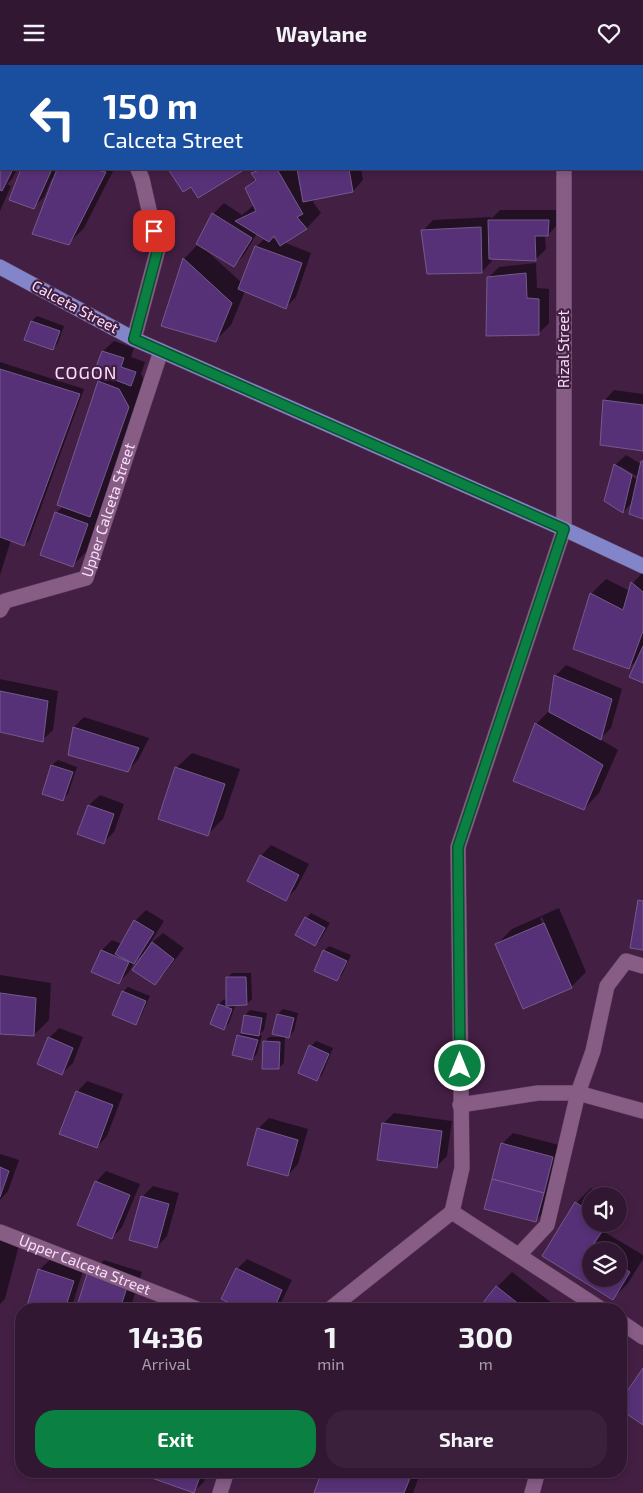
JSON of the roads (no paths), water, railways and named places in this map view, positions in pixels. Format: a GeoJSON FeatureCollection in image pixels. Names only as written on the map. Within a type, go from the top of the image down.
{"type":"FeatureCollection","features":[{"type":"Feature","properties":{"kind":"main road","name":"Calceta Street"},"geometry":{"type":"LineString","coordinates":[[0,267],[134,339],[564,529],[643,566]]}},
{"type":"Feature","properties":{"kind":"street"},"geometry":{"type":"LineString","coordinates":[[134,339],[158,249],[138,170]]}},
{"type":"Feature","properties":{"kind":"street","name":"Rizal Street"},"geometry":{"type":"LineString","coordinates":[[452,1212],[462,1168],[458,847],[564,529],[564,170]]}},
{"type":"Feature","properties":{"kind":"street","name":"Upper Calceta Street"},"geometry":{"type":"LineString","coordinates":[[0,610],[5,601],[86,578],[161,351]]}},
{"type":"Feature","properties":{"kind":"street"},"geometry":{"type":"LineString","coordinates":[[519,1255],[546,1225],[578,1093],[593,1051],[607,986],[626,961],[643,966]]}},
{"type":"Feature","properties":{"kind":"street"},"geometry":{"type":"LineString","coordinates":[[460,1105],[538,1093],[578,1093],[643,1111]]}},
{"type":"Feature","properties":{"kind":"street"},"geometry":{"type":"LineString","coordinates":[[338,1303],[452,1212],[519,1255],[582,1303]]}},
{"type":"Feature","properties":{"kind":"street","name":"Upper Calceta Street"},"geometry":{"type":"LineString","coordinates":[[0,1232],[182,1303]]}},
{"type":"Feature","properties":{"kind":"street"},"geometry":{"type":"LineString","coordinates":[[627,1326],[643,1337]]}},
{"type":"Feature","properties":{"kind":"street"},"geometry":{"type":"LineString","coordinates":[[220,1493],[225,1478]]}},
{"type":"Feature","properties":{"kind":"street"},"geometry":{"type":"LineString","coordinates":[[532,1493],[536,1478]]}},
{"type":"Feature","properties":{"kind":"district","name":"COGON"},"geometry":{"type":"Point","coordinates":[86,373]}}]}
